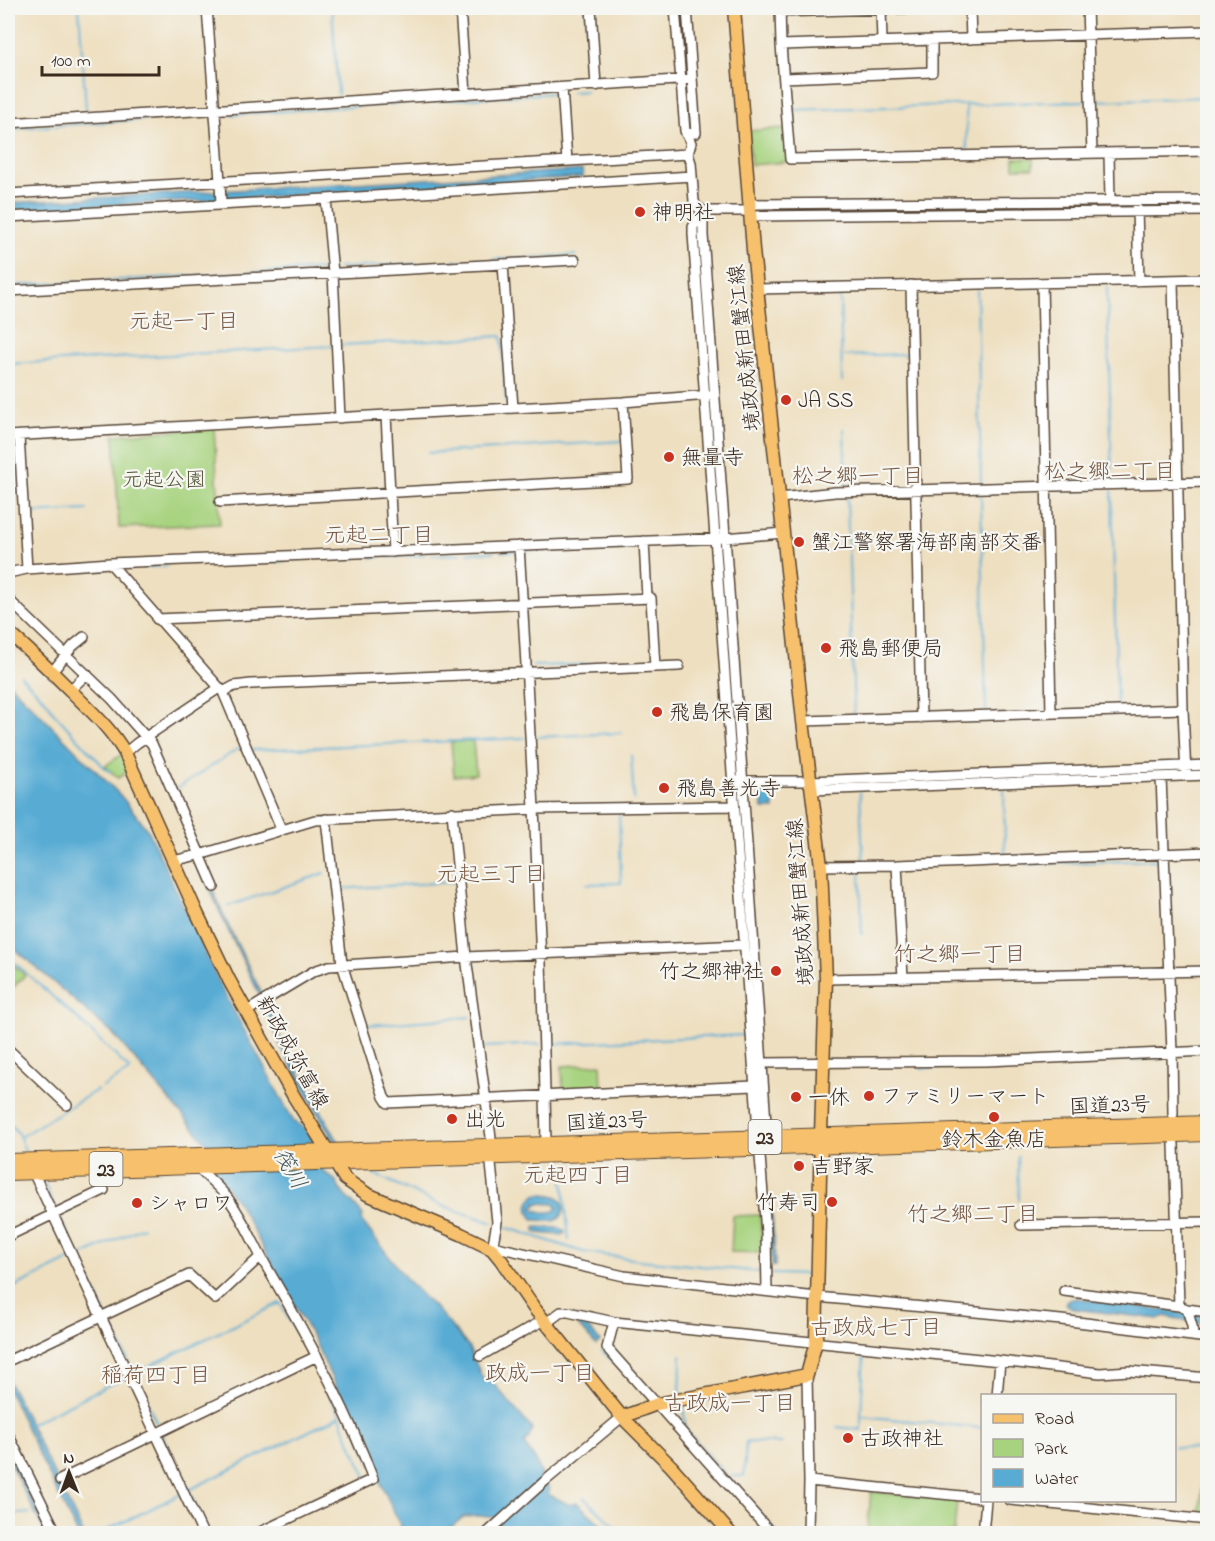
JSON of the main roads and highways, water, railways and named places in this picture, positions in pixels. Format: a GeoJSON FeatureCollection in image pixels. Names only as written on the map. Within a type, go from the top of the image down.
{"type":"FeatureCollection","features":[{"type":"Feature","properties":{"kind":"highway","name":"国道23号"},"geometry":{"type":"LineString","coordinates":[[8,1173],[691,1138],[821,1141],[1208,1123]]}},
{"type":"Feature","properties":{"kind":"highway","name":"国道23号"},"geometry":{"type":"LineString","coordinates":[[328,1156],[821,1141],[1208,1134]]}},
{"type":"Feature","properties":{"kind":"highway","name":"国道23号"},"geometry":{"type":"LineString","coordinates":[[8,1161],[201,1163]]}},
{"type":"Feature","properties":{"kind":"main road","name":"境政成新田蟹江線"},"geometry":{"type":"LineString","coordinates":[[622,1417],[657,1404],[807,1375],[816,1342],[826,979],[821,866],[803,721],[749,211],[734,8]]}},
{"type":"Feature","properties":{"kind":"main road","name":"新政成弥富線"},"geometry":{"type":"LineString","coordinates":[[8,632],[106,726],[125,753],[229,980],[328,1156],[345,1179],[367,1194],[492,1249],[534,1308],[622,1417]]}},
{"type":"Feature","properties":{"kind":"main road"},"geometry":{"type":"LineString","coordinates":[[622,1417],[671,1466],[731,1533]]}},
{"type":"Feature","properties":{"kind":"water"},"geometry":{"type":"Polygon","coordinates":[[[582,170],[583,177],[216,200],[8,210],[8,203],[582,170]]]}},
{"type":"Feature","properties":{"kind":"water","name":"筏川"},"geometry":{"type":"Polygon","coordinates":[[[8,682],[121,796],[149,832],[222,989],[294,1122],[302,1126],[317,1144],[323,1171],[336,1181],[346,1197],[363,1215],[361,1220],[408,1281],[468,1346],[483,1379],[490,1379],[532,1429],[524,1444],[535,1459],[542,1475],[539,1477],[549,1488],[548,1494],[570,1505],[576,1502],[611,1533],[509,1533],[501,1526],[497,1518],[480,1516],[463,1517],[445,1533],[404,1533],[314,1340],[238,1203],[223,1184],[212,1175],[209,1146],[113,1034],[8,943],[8,682]]]}},
{"type":"Feature","properties":{"kind":"water"},"geometry":{"type":"Polygon","coordinates":[[[762,794],[774,794],[774,809],[763,809],[762,794]]]}},
{"type":"Feature","properties":{"kind":"water"},"geometry":{"type":"Polygon","coordinates":[[[199,858],[228,925],[262,994],[260,996],[227,928],[197,860],[199,858]]]}},
{"type":"Feature","properties":{"kind":"water"},"geometry":{"type":"Polygon","coordinates":[[[268,1005],[283,1043],[339,1143],[335,1144],[280,1045],[265,1007],[268,1005]]]}},
{"type":"Feature","properties":{"kind":"water"},"geometry":{"type":"Polygon","coordinates":[[[543,1194],[558,1197],[564,1206],[561,1217],[554,1221],[534,1220],[528,1206],[534,1196],[543,1194]],[[537,1203],[533,1209],[551,1212],[556,1210],[554,1204],[537,1203]]]}},
{"type":"Feature","properties":{"kind":"water"},"geometry":{"type":"Polygon","coordinates":[[[771,1202],[775,1266],[772,1266],[769,1203],[771,1202]]]}},
{"type":"Feature","properties":{"kind":"water"},"geometry":{"type":"Polygon","coordinates":[[[535,1227],[560,1228],[565,1233],[561,1235],[538,1233],[535,1232],[535,1227]]]}},
{"type":"Feature","properties":{"kind":"water"},"geometry":{"type":"Polygon","coordinates":[[[1076,1298],[1207,1316],[1207,1325],[1164,1316],[1159,1319],[1074,1309],[1066,1304],[1066,1301],[1076,1298]]]}},
{"type":"Feature","properties":{"kind":"water"},"geometry":{"type":"Polygon","coordinates":[[[570,1316],[589,1320],[588,1328],[600,1341],[596,1345],[578,1325],[568,1321],[570,1316]]]}},
{"type":"Feature","properties":{"kind":"water"},"geometry":{"type":"Polygon","coordinates":[[[8,1380],[83,1533],[77,1533],[8,1390],[8,1380]]]}},
{"type":"Feature","properties":{"kind":"water"},"geometry":{"type":"Polygon","coordinates":[[[8,1450],[49,1533],[45,1533],[8,1459],[8,1450]]]}},
{"type":"Feature","properties":{"kind":"waterway"},"geometry":{"type":"LineString","coordinates":[[79,8],[86,110]]}},
{"type":"Feature","properties":{"kind":"waterway"},"geometry":{"type":"LineString","coordinates":[[332,8],[338,94]]}},
{"type":"Feature","properties":{"kind":"waterway"},"geometry":{"type":"LineString","coordinates":[[586,8],[590,74]]}},
{"type":"Feature","properties":{"kind":"waterway"},"geometry":{"type":"LineString","coordinates":[[682,8],[686,74]]}},
{"type":"Feature","properties":{"kind":"waterway"},"geometry":{"type":"LineString","coordinates":[[687,84],[690,129]]}},
{"type":"Feature","properties":{"kind":"waterway"},"geometry":{"type":"LineString","coordinates":[[571,92],[587,91]]}},
{"type":"Feature","properties":{"kind":"waterway"},"geometry":{"type":"LineString","coordinates":[[224,115],[554,93]]}},
{"type":"Feature","properties":{"kind":"waterway"},"geometry":{"type":"LineString","coordinates":[[1095,101],[1208,97]]}},
{"type":"Feature","properties":{"kind":"waterway"},"geometry":{"type":"LineString","coordinates":[[790,110],[1085,101]]}},
{"type":"Feature","properties":{"kind":"waterway"},"geometry":{"type":"LineString","coordinates":[[966,105],[967,151]]}},
{"type":"Feature","properties":{"kind":"waterway"},"geometry":{"type":"LineString","coordinates":[[8,129],[206,115]]}},
{"type":"Feature","properties":{"kind":"waterway"},"geometry":{"type":"LineString","coordinates":[[764,211],[1181,207]]}},
{"type":"Feature","properties":{"kind":"waterway"},"geometry":{"type":"LineString","coordinates":[[527,258],[576,255]]}},
{"type":"Feature","properties":{"kind":"waterway"},"geometry":{"type":"LineString","coordinates":[[493,260],[520,258]]}},
{"type":"Feature","properties":{"kind":"waterway"},"geometry":{"type":"LineString","coordinates":[[462,261],[483,260]]}},
{"type":"Feature","properties":{"kind":"waterway"},"geometry":{"type":"LineString","coordinates":[[424,263],[457,261]]}},
{"type":"Feature","properties":{"kind":"waterway"},"geometry":{"type":"LineString","coordinates":[[338,268],[417,264]]}},
{"type":"Feature","properties":{"kind":"waterway"},"geometry":{"type":"LineString","coordinates":[[8,286],[326,269]]}},
{"type":"Feature","properties":{"kind":"waterway"},"geometry":{"type":"LineString","coordinates":[[1107,286],[1112,478]]}},
{"type":"Feature","properties":{"kind":"waterway"},"geometry":{"type":"LineString","coordinates":[[977,289],[981,483]]}},
{"type":"Feature","properties":{"kind":"waterway"},"geometry":{"type":"LineString","coordinates":[[840,292],[842,381]]}},
{"type":"Feature","properties":{"kind":"waterway"},"geometry":{"type":"LineString","coordinates":[[341,345],[502,336],[506,402]]}},
{"type":"Feature","properties":{"kind":"waterway"},"geometry":{"type":"LineString","coordinates":[[8,364],[333,346]]}},
{"type":"Feature","properties":{"kind":"waterway"},"geometry":{"type":"LineString","coordinates":[[845,356],[907,354]]}},
{"type":"Feature","properties":{"kind":"waterway"},"geometry":{"type":"LineString","coordinates":[[844,429],[846,486]]}},
{"type":"Feature","properties":{"kind":"waterway"},"geometry":{"type":"LineString","coordinates":[[428,453],[623,441]]}},
{"type":"Feature","properties":{"kind":"waterway"},"geometry":{"type":"LineString","coordinates":[[1112,491],[1117,707]]}},
{"type":"Feature","properties":{"kind":"waterway"},"geometry":{"type":"LineString","coordinates":[[981,495],[986,711]]}},
{"type":"Feature","properties":{"kind":"waterway"},"geometry":{"type":"LineString","coordinates":[[847,498],[854,715],[856,715]]}},
{"type":"Feature","properties":{"kind":"waterway"},"geometry":{"type":"LineString","coordinates":[[27,513],[87,510]]}},
{"type":"Feature","properties":{"kind":"waterway"},"geometry":{"type":"LineString","coordinates":[[667,545],[695,544]]}},
{"type":"Feature","properties":{"kind":"waterway"},"geometry":{"type":"LineString","coordinates":[[596,548],[631,547]]}},
{"type":"Feature","properties":{"kind":"waterway"},"geometry":{"type":"LineString","coordinates":[[578,549],[587,548]]}},
{"type":"Feature","properties":{"kind":"waterway"},"geometry":{"type":"LineString","coordinates":[[525,551],[568,549]]}},
{"type":"Feature","properties":{"kind":"waterway"},"geometry":{"type":"LineString","coordinates":[[501,552],[515,551]]}},
{"type":"Feature","properties":{"kind":"waterway"},"geometry":{"type":"LineString","coordinates":[[468,553],[494,552]]}},
{"type":"Feature","properties":{"kind":"waterway"},"geometry":{"type":"LineString","coordinates":[[431,555],[460,554]]}},
{"type":"Feature","properties":{"kind":"waterway"},"geometry":{"type":"LineString","coordinates":[[387,557],[424,555]]}},
{"type":"Feature","properties":{"kind":"waterway"},"geometry":{"type":"LineString","coordinates":[[371,558],[380,557]]}},
{"type":"Feature","properties":{"kind":"waterway"},"geometry":{"type":"LineString","coordinates":[[341,559],[355,558]]}},
{"type":"Feature","properties":{"kind":"waterway"},"geometry":{"type":"LineString","coordinates":[[251,563],[285,561]]}},
{"type":"Feature","properties":{"kind":"waterway"},"geometry":{"type":"LineString","coordinates":[[209,564],[242,563]]}},
{"type":"Feature","properties":{"kind":"waterway"},"geometry":{"type":"LineString","coordinates":[[123,568],[167,566]]}},
{"type":"Feature","properties":{"kind":"waterway"},"geometry":{"type":"LineString","coordinates":[[97,569],[105,569]]}},
{"type":"Feature","properties":{"kind":"waterway"},"geometry":{"type":"LineString","coordinates":[[8,579],[31,573],[89,570]]}},
{"type":"Feature","properties":{"kind":"waterway"},"geometry":{"type":"LineString","coordinates":[[533,666],[611,664]]}},
{"type":"Feature","properties":{"kind":"waterway"},"geometry":{"type":"LineString","coordinates":[[21,676],[111,772]]}},
{"type":"Feature","properties":{"kind":"waterway"},"geometry":{"type":"LineString","coordinates":[[536,737],[621,733]]}},
{"type":"Feature","properties":{"kind":"waterway"},"geometry":{"type":"LineString","coordinates":[[252,750],[525,738]]}},
{"type":"Feature","properties":{"kind":"waterway"},"geometry":{"type":"LineString","coordinates":[[176,789],[241,747]]}},
{"type":"Feature","properties":{"kind":"waterway"},"geometry":{"type":"LineString","coordinates":[[631,755],[634,800]]}},
{"type":"Feature","properties":{"kind":"waterway"},"geometry":{"type":"LineString","coordinates":[[755,787],[804,786]]}},
{"type":"Feature","properties":{"kind":"waterway"},"geometry":{"type":"LineString","coordinates":[[1004,787],[1005,856]]}},
{"type":"Feature","properties":{"kind":"waterway"},"geometry":{"type":"LineString","coordinates":[[860,792],[863,862]]}},
{"type":"Feature","properties":{"kind":"waterway"},"geometry":{"type":"LineString","coordinates":[[587,884],[621,883],[619,811]]}},
{"type":"Feature","properties":{"kind":"waterway"},"geometry":{"type":"LineString","coordinates":[[1026,864],[1158,860]]}},
{"type":"Feature","properties":{"kind":"waterway"},"geometry":{"type":"LineString","coordinates":[[860,871],[862,934]]}},
{"type":"Feature","properties":{"kind":"waterway"},"geometry":{"type":"LineString","coordinates":[[228,906],[325,873]]}},
{"type":"Feature","properties":{"kind":"waterway"},"geometry":{"type":"LineString","coordinates":[[337,889],[453,882]]}},
{"type":"Feature","properties":{"kind":"waterway"},"geometry":{"type":"LineString","coordinates":[[8,957],[78,1019],[129,1069],[103,1087]]}},
{"type":"Feature","properties":{"kind":"waterway"},"geometry":{"type":"LineString","coordinates":[[369,1025],[470,1017]]}},
{"type":"Feature","properties":{"kind":"waterway"},"geometry":{"type":"LineString","coordinates":[[549,1044],[746,1035]]}},
{"type":"Feature","properties":{"kind":"waterway"},"geometry":{"type":"LineString","coordinates":[[485,1047],[540,1044]]}},
{"type":"Feature","properties":{"kind":"waterway"},"geometry":{"type":"LineString","coordinates":[[1085,1062],[1164,1058]]}},
{"type":"Feature","properties":{"kind":"waterway"},"geometry":{"type":"LineString","coordinates":[[921,1068],[1073,1062]]}},
{"type":"Feature","properties":{"kind":"waterway"},"geometry":{"type":"LineString","coordinates":[[20,1137],[97,1090]]}},
{"type":"Feature","properties":{"kind":"waterway"},"geometry":{"type":"LineString","coordinates":[[8,1122],[18,1133],[25,1151]]}},
{"type":"Feature","properties":{"kind":"waterway"},"geometry":{"type":"LineString","coordinates":[[1018,1156],[1019,1200]]}},
{"type":"Feature","properties":{"kind":"waterway"},"geometry":{"type":"LineString","coordinates":[[562,1168],[569,1240]]}},
{"type":"Feature","properties":{"kind":"waterway"},"geometry":{"type":"LineString","coordinates":[[367,1169],[438,1204],[493,1223]]}},
{"type":"Feature","properties":{"kind":"waterway"},"geometry":{"type":"LineString","coordinates":[[44,1183],[56,1210]]}},
{"type":"Feature","properties":{"kind":"waterway"},"geometry":{"type":"LineString","coordinates":[[59,1216],[104,1311]]}},
{"type":"Feature","properties":{"kind":"waterway"},"geometry":{"type":"LineString","coordinates":[[499,1225],[583,1252],[761,1272]]}},
{"type":"Feature","properties":{"kind":"waterway"},"geometry":{"type":"LineString","coordinates":[[81,1256],[143,1227]]}},
{"type":"Feature","properties":{"kind":"waterway"},"geometry":{"type":"LineString","coordinates":[[8,1290],[70,1260]]}},
{"type":"Feature","properties":{"kind":"waterway"},"geometry":{"type":"LineString","coordinates":[[772,1274],[813,1275]]}},
{"type":"Feature","properties":{"kind":"waterway"},"geometry":{"type":"LineString","coordinates":[[135,1373],[280,1303],[309,1356]]}},
{"type":"Feature","properties":{"kind":"waterway"},"geometry":{"type":"LineString","coordinates":[[108,1318],[160,1430]]}},
{"type":"Feature","properties":{"kind":"waterway"},"geometry":{"type":"LineString","coordinates":[[602,1350],[617,1366]]}},
{"type":"Feature","properties":{"kind":"waterway"},"geometry":{"type":"LineString","coordinates":[[861,1416],[864,1351]]}},
{"type":"Feature","properties":{"kind":"waterway"},"geometry":{"type":"LineString","coordinates":[[680,1394],[681,1355]]}},
{"type":"Feature","properties":{"kind":"waterway"},"geometry":{"type":"LineString","coordinates":[[312,1363],[339,1413],[366,1477]]}},
{"type":"Feature","properties":{"kind":"waterway"},"geometry":{"type":"LineString","coordinates":[[30,1424],[125,1377]]}},
{"type":"Feature","properties":{"kind":"waterway"},"geometry":{"type":"LineString","coordinates":[[683,1406],[686,1430],[778,1534]]}},
{"type":"Feature","properties":{"kind":"waterway"},"geometry":{"type":"LineString","coordinates":[[189,1490],[340,1416]]}},
{"type":"Feature","properties":{"kind":"waterway"},"geometry":{"type":"LineString","coordinates":[[837,1427],[861,1430],[861,1416],[981,1428]]}},
{"type":"Feature","properties":{"kind":"waterway"},"geometry":{"type":"LineString","coordinates":[[162,1435],[209,1534]]}},
{"type":"Feature","properties":{"kind":"waterway"},"geometry":{"type":"LineString","coordinates":[[732,1476],[744,1476],[746,1442],[782,1443]]}},
{"type":"Feature","properties":{"kind":"waterway"},"geometry":{"type":"LineString","coordinates":[[1176,1447],[1208,1450]]}},
{"type":"Feature","properties":{"kind":"waterway"},"geometry":{"type":"LineString","coordinates":[[99,1534],[181,1494]]}},
{"type":"Feature","properties":{"kind":"waterway"},"geometry":{"type":"LineString","coordinates":[[584,1498],[624,1534]]}},
{"type":"Feature","properties":{"kind":"waterway"},"geometry":{"type":"LineString","coordinates":[[8,1515],[30,1513]]}},
{"type":"Feature","properties":{"kind":"place","name":"神明社"},"geometry":{"type":"Point","coordinates":[640,212]}},
{"type":"Feature","properties":{"kind":"place","name":"JA SS"},"geometry":{"type":"Point","coordinates":[786,400]}},
{"type":"Feature","properties":{"kind":"place","name":"無量寺"},"geometry":{"type":"Point","coordinates":[669,457]}},
{"type":"Feature","properties":{"kind":"place","name":"蟹江警察署海部南部交番"},"geometry":{"type":"Point","coordinates":[799,542]}},
{"type":"Feature","properties":{"kind":"place","name":"飛島郵便局"},"geometry":{"type":"Point","coordinates":[826,648]}},
{"type":"Feature","properties":{"kind":"place","name":"飛島保育園"},"geometry":{"type":"Point","coordinates":[657,712]}},
{"type":"Feature","properties":{"kind":"place","name":"飛島善光寺"},"geometry":{"type":"Point","coordinates":[664,788]}},
{"type":"Feature","properties":{"kind":"place","name":"竹之郷神社"},"geometry":{"type":"Point","coordinates":[776,971]}},
{"type":"Feature","properties":{"kind":"place","name":"ファミリーマート"},"geometry":{"type":"Point","coordinates":[869,1096]}},
{"type":"Feature","properties":{"kind":"place","name":"一休"},"geometry":{"type":"Point","coordinates":[796,1097]}},
{"type":"Feature","properties":{"kind":"place","name":"鈴木金魚店"},"geometry":{"type":"Point","coordinates":[994,1117]}},
{"type":"Feature","properties":{"kind":"place","name":"出光"},"geometry":{"type":"Point","coordinates":[452,1119]}},
{"type":"Feature","properties":{"kind":"place","name":"吉野家"},"geometry":{"type":"Point","coordinates":[799,1166]}},
{"type":"Feature","properties":{"kind":"place","name":"竹寿司"},"geometry":{"type":"Point","coordinates":[832,1202]}},
{"type":"Feature","properties":{"kind":"place","name":"シャロワ"},"geometry":{"type":"Point","coordinates":[137,1203]}},
{"type":"Feature","properties":{"kind":"place","name":"古政神社"},"geometry":{"type":"Point","coordinates":[848,1438]}},
{"type":"Feature","properties":{"kind":"district","name":"元起一丁目"},"geometry":{"type":"Point","coordinates":[184,320]}},
{"type":"Feature","properties":{"kind":"district","name":"松之郷二丁目"},"geometry":{"type":"Point","coordinates":[1110,470]}},
{"type":"Feature","properties":{"kind":"district","name":"松之郷一丁目"},"geometry":{"type":"Point","coordinates":[858,475]}},
{"type":"Feature","properties":{"kind":"district","name":"元起二丁目"},"geometry":{"type":"Point","coordinates":[379,534]}},
{"type":"Feature","properties":{"kind":"district","name":"元起三丁目"},"geometry":{"type":"Point","coordinates":[491,873]}},
{"type":"Feature","properties":{"kind":"district","name":"竹之郷一丁目"},"geometry":{"type":"Point","coordinates":[960,953]}},
{"type":"Feature","properties":{"kind":"district","name":"元起四丁目"},"geometry":{"type":"Point","coordinates":[578,1174]}},
{"type":"Feature","properties":{"kind":"district","name":"竹之郷二丁目"},"geometry":{"type":"Point","coordinates":[973,1213]}},
{"type":"Feature","properties":{"kind":"district","name":"古政成七丁目"},"geometry":{"type":"Point","coordinates":[876,1326]}},
{"type":"Feature","properties":{"kind":"district","name":"政成一丁目"},"geometry":{"type":"Point","coordinates":[540,1372]}},
{"type":"Feature","properties":{"kind":"district","name":"稲荷四丁目"},"geometry":{"type":"Point","coordinates":[156,1374]}},
{"type":"Feature","properties":{"kind":"district","name":"古政成一丁目"},"geometry":{"type":"Point","coordinates":[730,1402]}},
{"type":"Feature","properties":{"kind":"park label","name":"元起公園"},"geometry":{"type":"Point","coordinates":[164,479]}}]}
